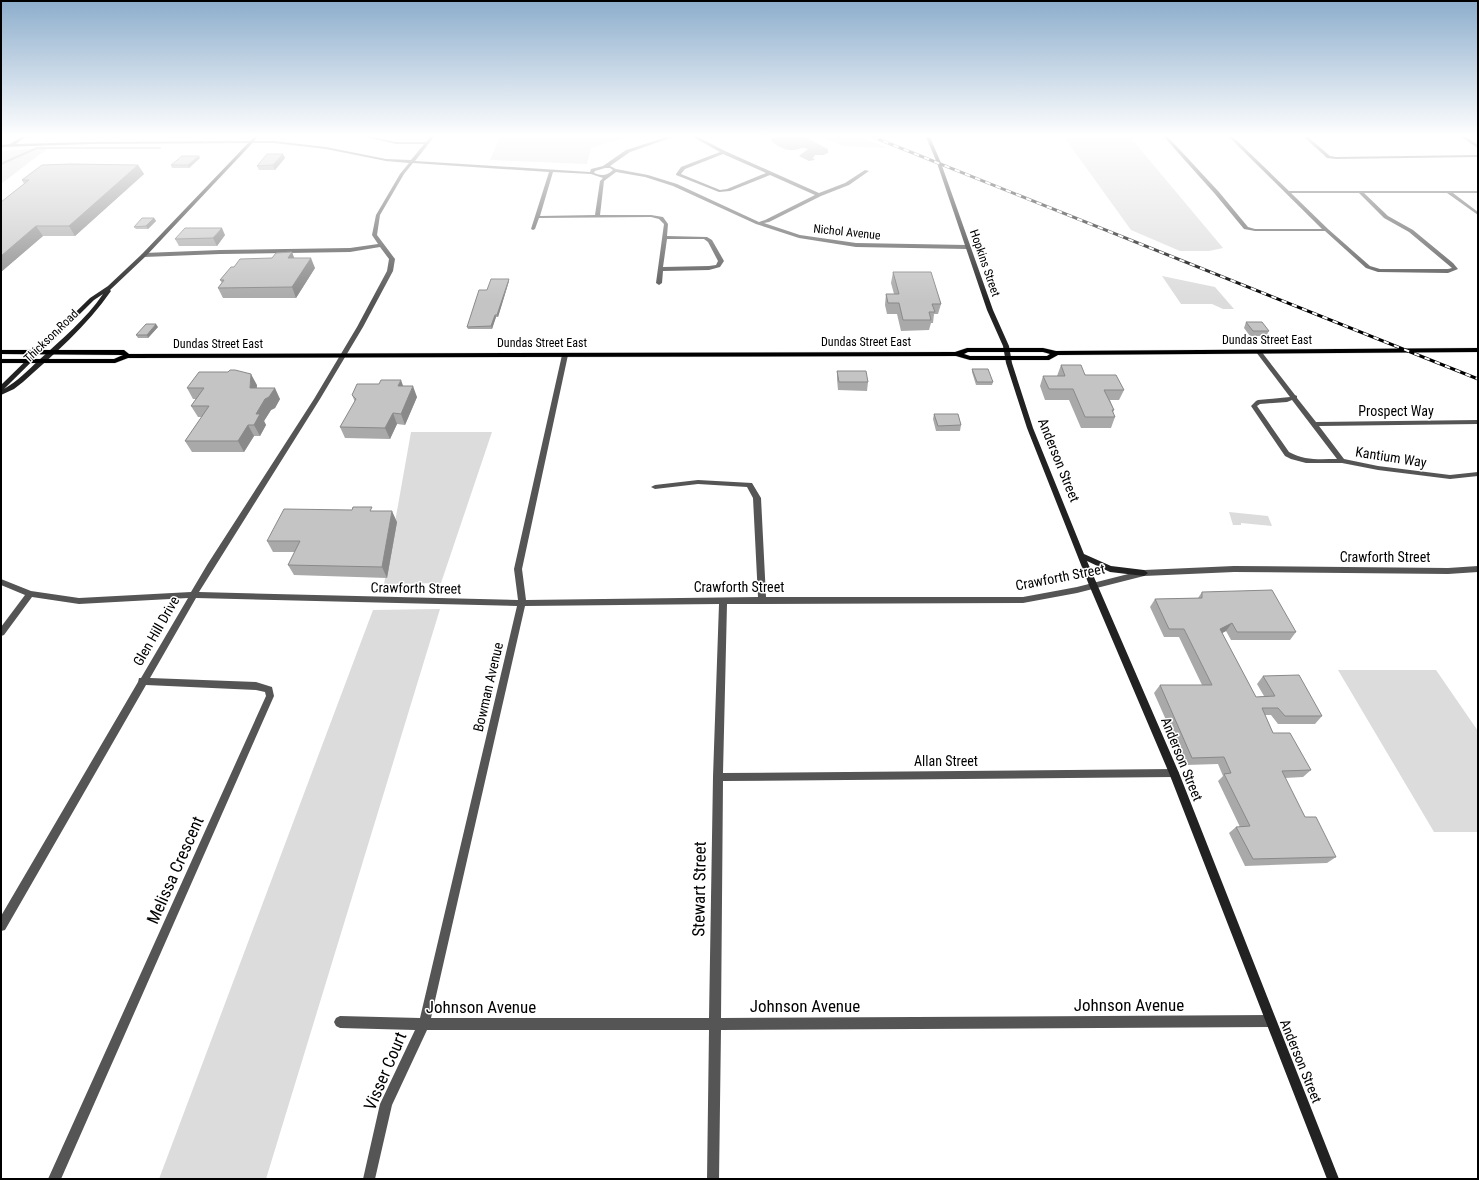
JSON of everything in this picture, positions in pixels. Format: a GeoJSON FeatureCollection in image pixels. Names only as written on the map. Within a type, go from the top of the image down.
{"type":"FeatureCollection","features":[{"type":"Feature","properties":{"kind":"main road","name":"Thickson Road"},"geometry":{"type":"LineString","coordinates":[[1,392],[1,388],[28,361],[92,299],[110,287],[144,255],[204,192]]}},
{"type":"Feature","properties":{"kind":"main road","name":"Hopkins Street"},"geometry":{"type":"LineString","coordinates":[[949,192],[1007,354]]}},
{"type":"Feature","properties":{"kind":"main road","name":"Thickson Road"},"geometry":{"type":"LineString","coordinates":[[1,392],[15,387],[42,361],[98,306],[110,287]]}},
{"type":"Feature","properties":{"kind":"main road","name":"Dundas Street East"},"geometry":{"type":"LineString","coordinates":[[1,361],[115,361],[127,356],[343,355],[956,354],[970,358],[1007,354],[1050,358],[1056,353],[1478,350]]}},
{"type":"Feature","properties":{"kind":"main road","name":"Dundas Street East"},"geometry":{"type":"LineString","coordinates":[[1,352],[124,352],[127,356]]}},
{"type":"Feature","properties":{"kind":"main road","name":"Anderson Street"},"geometry":{"type":"LineString","coordinates":[[1007,354],[1030,428],[1083,556],[1093,585],[1174,773],[1333,1179]]}},
{"type":"Feature","properties":{"kind":"main road"},"geometry":{"type":"LineString","coordinates":[[1083,556],[1110,569],[1144,573]]}},
{"type":"Feature","properties":{"kind":"street","name":"Glen Hill Drive"},"geometry":{"type":"LineString","coordinates":[[1,926],[193,595],[343,355],[390,272],[392,259],[374,235],[378,215],[392,192]]}},
{"type":"Feature","properties":{"kind":"street"},"geometry":{"type":"LineString","coordinates":[[533,230],[545,192]]}},
{"type":"Feature","properties":{"kind":"street"},"geometry":{"type":"LineString","coordinates":[[597,217],[600,192]]}},
{"type":"Feature","properties":{"kind":"street","name":"Nichol Avenue"},"geometry":{"type":"LineString","coordinates":[[690,192],[758,223],[799,236],[856,245],[967,246]]}},
{"type":"Feature","properties":{"kind":"street"},"geometry":{"type":"LineString","coordinates":[[812,192],[819,195]]}},
{"type":"Feature","properties":{"kind":"street"},"geometry":{"type":"LineString","coordinates":[[758,223],[766,221],[826,192]]}},
{"type":"Feature","properties":{"kind":"street"},"geometry":{"type":"LineString","coordinates":[[1216,192],[1246,228],[1255,230],[1326,230]]}},
{"type":"Feature","properties":{"kind":"street"},"geometry":{"type":"LineString","coordinates":[[1289,192],[1326,230],[1368,267],[1380,271],[1448,271],[1455,269],[1452,264],[1411,231],[1386,217],[1360,192]]}},
{"type":"Feature","properties":{"kind":"street"},"geometry":{"type":"LineString","coordinates":[[1448,192],[1478,214]]}},
{"type":"Feature","properties":{"kind":"street"},"geometry":{"type":"LineString","coordinates":[[537,217],[658,217],[666,222],[659,283]]}},
{"type":"Feature","properties":{"kind":"street"},"geometry":{"type":"LineString","coordinates":[[661,269],[709,268],[718,266],[721,261],[710,240],[705,238],[664,237]]}},
{"type":"Feature","properties":{"kind":"street"},"geometry":{"type":"LineString","coordinates":[[144,255],[350,250],[382,245]]}},
{"type":"Feature","properties":{"kind":"street","name":"Kantium Way"},"geometry":{"type":"LineString","coordinates":[[1258,352],[1295,397],[1342,461],[1378,468],[1450,477],[1478,474]]}},
{"type":"Feature","properties":{"kind":"street","name":"Bowman Avenue"},"geometry":{"type":"LineString","coordinates":[[424,1024],[522,602],[518,569],[565,355]]}},
{"type":"Feature","properties":{"kind":"street"},"geometry":{"type":"LineString","coordinates":[[1295,397],[1287,400],[1258,402],[1254,406],[1287,454],[1308,462],[1342,461]]}},
{"type":"Feature","properties":{"kind":"street","name":"Prospect Way"},"geometry":{"type":"LineString","coordinates":[[1314,424],[1478,422]]}},
{"type":"Feature","properties":{"kind":"street"},"geometry":{"type":"LineString","coordinates":[[655,487],[698,482],[749,485],[757,498],[762,600]]}},
{"type":"Feature","properties":{"kind":"street","name":"Crawforth Street"},"geometry":{"type":"LineString","coordinates":[[1,582],[30,594],[78,601],[193,595],[404,601],[522,602],[1023,600],[1077,590],[1144,573],[1234,569],[1448,571],[1478,569]]}},
{"type":"Feature","properties":{"kind":"street"},"geometry":{"type":"LineString","coordinates":[[1,634],[30,594]]}},
{"type":"Feature","properties":{"kind":"street","name":"Stewart Street"},"geometry":{"type":"LineString","coordinates":[[713,1179],[718,777],[723,600]]}},
{"type":"Feature","properties":{"kind":"street","name":"Melissa Crescent"},"geometry":{"type":"LineString","coordinates":[[54,1179],[270,696],[269,690],[256,686],[142,681]]}},
{"type":"Feature","properties":{"kind":"street","name":"Allan Street"},"geometry":{"type":"LineString","coordinates":[[718,777],[1174,773]]}},
{"type":"Feature","properties":{"kind":"street","name":"Johnson Avenue"},"geometry":{"type":"LineString","coordinates":[[340,1022],[424,1024],[714,1024],[1270,1021]]}},
{"type":"Feature","properties":{"kind":"street","name":"Visser Court"},"geometry":{"type":"LineString","coordinates":[[369,1179],[386,1104],[424,1024]]}},
{"type":"Feature","properties":{"kind":"shaded area"},"geometry":{"type":"Polygon","coordinates":[[[1104,192],[1176,192],[1223,248],[1209,251],[1180,251],[1131,230],[1104,192]]]}},
{"type":"Feature","properties":{"kind":"shaded area"},"geometry":{"type":"Polygon","coordinates":[[[1162,276],[1215,287],[1234,309],[1223,309],[1212,304],[1181,304],[1162,276]]]}},
{"type":"Feature","properties":{"kind":"shaded area"},"geometry":{"type":"Polygon","coordinates":[[[411,432],[492,432],[441,583],[384,584],[411,432]]]}},
{"type":"Feature","properties":{"kind":"shaded area"},"geometry":{"type":"Polygon","coordinates":[[[1229,512],[1268,516],[1272,526],[1241,523],[1241,525],[1233,525],[1229,512]]]}},
{"type":"Feature","properties":{"kind":"shaded area"},"geometry":{"type":"Polygon","coordinates":[[[440,609],[266,1179],[159,1179],[373,610],[440,609]]]}},
{"type":"Feature","properties":{"kind":"shaded area"},"geometry":{"type":"Polygon","coordinates":[[[1338,670],[1436,670],[1478,731],[1478,832],[1434,832],[1338,670]]]}},
{"type":"Feature","properties":{"kind":"building"},"geometry":{"type":"Polygon","coordinates":[[[14,192],[107,192],[69,226],[36,226],[1,256],[1,202],[14,192]]]}},
{"type":"Feature","properties":{"kind":"building"},"geometry":{"type":"Polygon","coordinates":[[[142,218],[154,218],[146,226],[134,227],[142,218]]]}},
{"type":"Feature","properties":{"kind":"building"},"geometry":{"type":"Polygon","coordinates":[[[185,228],[222,228],[213,238],[175,239],[185,228]]]}},
{"type":"Feature","properties":{"kind":"building"},"geometry":{"type":"Polygon","coordinates":[[[292,252],[288,258],[311,258],[292,287],[218,288],[224,280],[220,280],[240,259],[272,258],[276,253],[292,252]]]}},
{"type":"Feature","properties":{"kind":"building"},"geometry":{"type":"Polygon","coordinates":[[[893,272],[931,272],[941,304],[932,304],[935,312],[929,312],[931,320],[903,320],[899,303],[888,303],[886,294],[899,294],[893,272]]]}},
{"type":"Feature","properties":{"kind":"building"},"geometry":{"type":"Polygon","coordinates":[[[491,279],[509,279],[497,315],[495,315],[491,326],[467,327],[479,290],[487,290],[491,279]]]}},
{"type":"Feature","properties":{"kind":"building"},"geometry":{"type":"Polygon","coordinates":[[[1246,322],[1262,322],[1269,331],[1253,331],[1246,322]]]}},
{"type":"Feature","properties":{"kind":"building"},"geometry":{"type":"Polygon","coordinates":[[[146,324],[156,324],[147,335],[136,335],[146,324]]]}},
{"type":"Feature","properties":{"kind":"building"},"geometry":{"type":"Polygon","coordinates":[[[1061,365],[1081,365],[1085,375],[1116,375],[1124,390],[1104,390],[1114,410],[1112,410],[1115,417],[1085,417],[1073,389],[1049,389],[1043,376],[1065,376],[1061,365]]]}},
{"type":"Feature","properties":{"kind":"building"},"geometry":{"type":"Polygon","coordinates":[[[972,369],[988,369],[993,382],[977,382],[972,369]]]}},
{"type":"Feature","properties":{"kind":"building"},"geometry":{"type":"Polygon","coordinates":[[[230,370],[251,374],[250,388],[275,388],[269,397],[265,399],[256,414],[260,414],[254,425],[248,425],[238,441],[185,441],[209,406],[191,406],[204,388],[187,388],[199,372],[228,372],[230,370]]]}},
{"type":"Feature","properties":{"kind":"building"},"geometry":{"type":"Polygon","coordinates":[[[837,371],[866,371],[868,382],[839,382],[837,371]]]}},
{"type":"Feature","properties":{"kind":"building"},"geometry":{"type":"Polygon","coordinates":[[[381,380],[401,380],[398,386],[413,386],[401,414],[393,413],[385,428],[340,427],[356,399],[352,395],[357,384],[379,384],[381,380]]]}},
{"type":"Feature","properties":{"kind":"building"},"geometry":{"type":"Polygon","coordinates":[[[934,414],[958,414],[961,425],[938,426],[934,414]]]}},
{"type":"Feature","properties":{"kind":"building"},"geometry":{"type":"Polygon","coordinates":[[[353,507],[372,507],[370,511],[392,511],[382,567],[288,565],[300,541],[267,541],[284,509],[352,510],[353,507]]]}},
{"type":"Feature","properties":{"kind":"building"},"geometry":{"type":"Polygon","coordinates":[[[1272,590],[1296,632],[1237,632],[1232,623],[1220,629],[1256,697],[1275,696],[1263,676],[1299,675],[1322,716],[1285,716],[1278,708],[1262,708],[1273,733],[1290,733],[1311,770],[1282,771],[1305,817],[1316,817],[1336,857],[1253,859],[1236,827],[1250,826],[1224,774],[1231,773],[1224,757],[1192,758],[1160,685],[1212,685],[1184,629],[1169,629],[1155,599],[1202,598],[1202,592],[1272,590]]]}},
{"type":"Feature","properties":{"kind":"railway"},"geometry":{"type":"LineString","coordinates":[[1011,192],[1478,379]]}}]}
